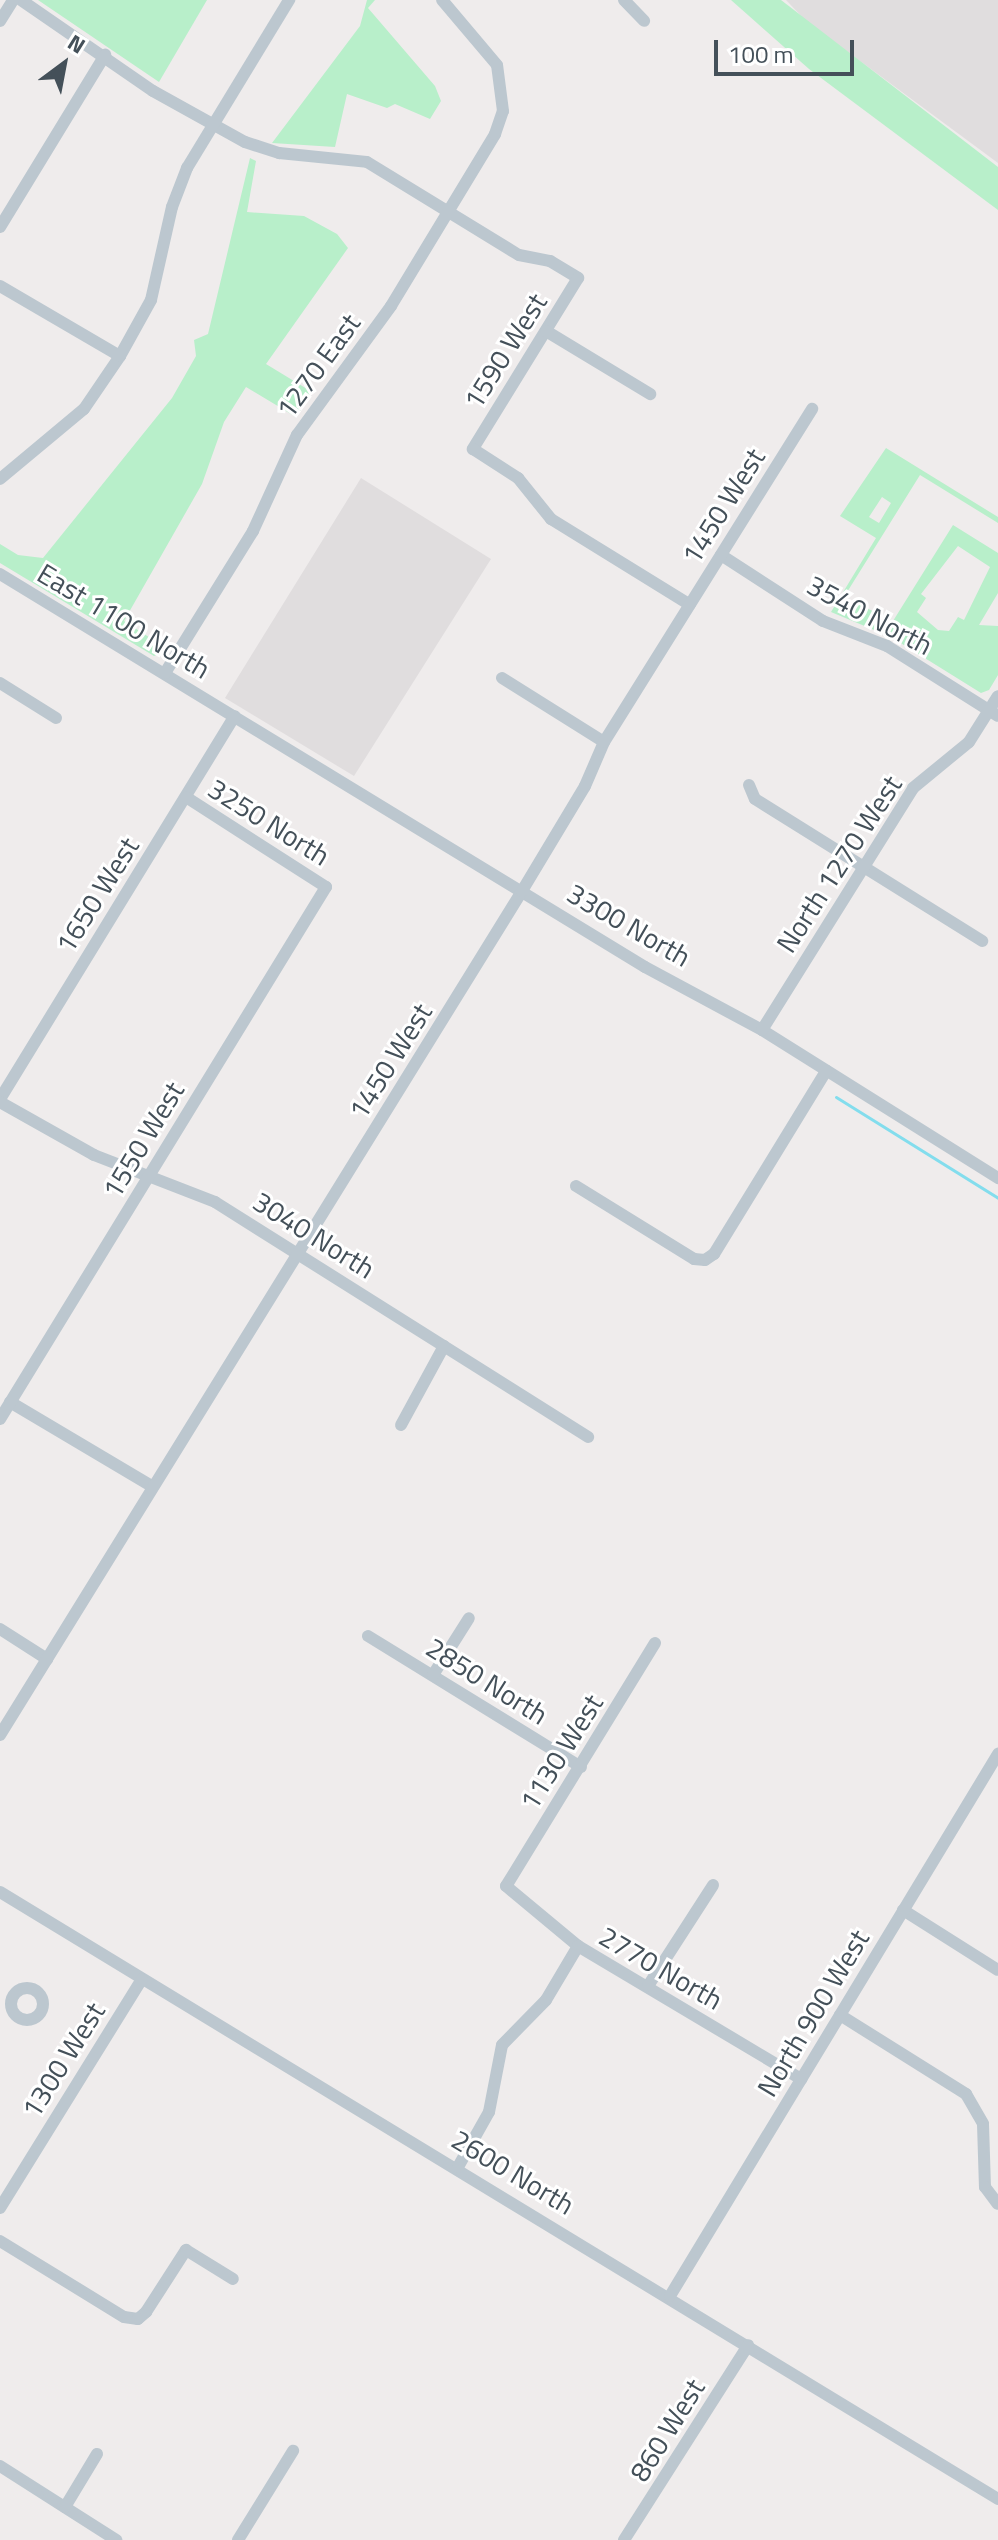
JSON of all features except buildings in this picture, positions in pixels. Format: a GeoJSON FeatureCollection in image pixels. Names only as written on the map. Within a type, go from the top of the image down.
{"type":"FeatureCollection","features":[{"type":"Feature","properties":{"kind":"street"},"geometry":{"type":"LineString","coordinates":[[0,21],[13,0]]}},
{"type":"Feature","properties":{"kind":"street"},"geometry":{"type":"LineString","coordinates":[[21,0],[153,91],[262,150],[367,162],[449,211]]}},
{"type":"Feature","properties":{"kind":"street"},"geometry":{"type":"LineString","coordinates":[[0,479],[84,409],[120,356],[151,300],[175,194],[289,0]]}},
{"type":"Feature","properties":{"kind":"street","name":"1270 East"},"geometry":{"type":"LineString","coordinates":[[165,673],[253,531],[297,435],[391,306],[495,134],[503,111],[503,86],[497,65],[481,42],[442,0]]}},
{"type":"Feature","properties":{"kind":"street"},"geometry":{"type":"LineString","coordinates":[[624,0],[644,21]]}},
{"type":"Feature","properties":{"kind":"street"},"geometry":{"type":"LineString","coordinates":[[0,227],[105,55]]}},
{"type":"Feature","properties":{"kind":"street","name":"1590 West"},"geometry":{"type":"LineString","coordinates":[[449,211],[507,248],[550,261],[578,278],[473,449],[518,478],[551,519],[690,605]]}},
{"type":"Feature","properties":{"kind":"street"},"geometry":{"type":"LineString","coordinates":[[0,286],[120,356]]}},
{"type":"Feature","properties":{"kind":"street"},"geometry":{"type":"LineString","coordinates":[[546,331],[650,394]]}},
{"type":"Feature","properties":{"kind":"street","name":"1450 West"},"geometry":{"type":"LineString","coordinates":[[0,1735],[300,1254],[585,786],[604,742],[812,409]]}},
{"type":"Feature","properties":{"kind":"street","name":"3540 North"},"geometry":{"type":"LineString","coordinates":[[721,555],[823,621],[887,646],[993,713]]}},
{"type":"Feature","properties":{"kind":"street","name":"East 1100 North"},"geometry":{"type":"LineString","coordinates":[[0,574],[229,712]]}},
{"type":"Feature","properties":{"kind":"street"},"geometry":{"type":"LineString","coordinates":[[502,678],[604,742]]}},
{"type":"Feature","properties":{"kind":"street"},"geometry":{"type":"LineString","coordinates":[[0,683],[56,718]]}},
{"type":"Feature","properties":{"kind":"street","name":"North 1270 West"},"geometry":{"type":"LineString","coordinates":[[762,1030],[913,788],[969,742],[993,713],[998,696]]}},
{"type":"Feature","properties":{"kind":"street","name":"1650 West"},"geometry":{"type":"LineString","coordinates":[[0,1100],[186,797],[229,712]]}},
{"type":"Feature","properties":{"kind":"street","name":"3300 North"},"geometry":{"type":"LineString","coordinates":[[229,712],[645,967],[762,1030],[998,1178]]}},
{"type":"Feature","properties":{"kind":"street"},"geometry":{"type":"LineString","coordinates":[[749,785],[755,799],[982,941]]}},
{"type":"Feature","properties":{"kind":"street","name":"3250 North"},"geometry":{"type":"LineString","coordinates":[[186,797],[326,887]]}},
{"type":"Feature","properties":{"kind":"street","name":"1550 West"},"geometry":{"type":"LineString","coordinates":[[0,1419],[326,887]]}},
{"type":"Feature","properties":{"kind":"street"},"geometry":{"type":"LineString","coordinates":[[576,1186],[694,1259],[705,1260],[714,1254],[826,1071]]}},
{"type":"Feature","properties":{"kind":"street","name":"3040 North"},"geometry":{"type":"LineString","coordinates":[[0,1100],[64,1140],[215,1202],[588,1437]]}},
{"type":"Feature","properties":{"kind":"street"},"geometry":{"type":"LineString","coordinates":[[401,1425],[444,1346]]}},
{"type":"Feature","properties":{"kind":"street"},"geometry":{"type":"LineString","coordinates":[[10,1402],[153,1487]]}},
{"type":"Feature","properties":{"kind":"street"},"geometry":{"type":"LineString","coordinates":[[433,1675],[469,1618]]}},
{"type":"Feature","properties":{"kind":"street"},"geometry":{"type":"LineString","coordinates":[[0,1629],[47,1659]]}},
{"type":"Feature","properties":{"kind":"street","name":"2850 North"},"geometry":{"type":"LineString","coordinates":[[368,1636],[581,1767]]}},
{"type":"Feature","properties":{"kind":"street","name":"1130 West"},"geometry":{"type":"LineString","coordinates":[[506,1886],[655,1643]]}},
{"type":"Feature","properties":{"kind":"street","name":"North 900 West"},"geometry":{"type":"LineString","coordinates":[[670,2296],[998,1755]]}},
{"type":"Feature","properties":{"kind":"street"},"geometry":{"type":"LineString","coordinates":[[648,1986],[713,1885]]}},
{"type":"Feature","properties":{"kind":"street","name":"2770 North"},"geometry":{"type":"LineString","coordinates":[[506,1886],[578,1946],[801,2079]]}},
{"type":"Feature","properties":{"kind":"street","name":"2600 North"},"geometry":{"type":"LineString","coordinates":[[0,1892],[458,2167],[998,2499]]}},
{"type":"Feature","properties":{"kind":"street"},"geometry":{"type":"LineString","coordinates":[[903,1910],[998,1970]]}},
{"type":"Feature","properties":{"kind":"street"},"geometry":{"type":"LineString","coordinates":[[458,2167],[486,2121],[502,2045],[546,2000],[578,1946]]}},
{"type":"Feature","properties":{"kind":"street","name":"1300 West"},"geometry":{"type":"LineString","coordinates":[[0,2208],[142,1979]]}},
{"type":"Feature","properties":{"kind":"street"},"geometry":{"type":"LineString","coordinates":[[840,2015],[966,2094],[983,2124],[981,2156],[985,2187],[998,2204]]}},
{"type":"Feature","properties":{"kind":"street"},"geometry":{"type":"LineString","coordinates":[[0,2241],[124,2317],[138,2319],[186,2250],[233,2279]]}},
{"type":"Feature","properties":{"kind":"street","name":"860 West"},"geometry":{"type":"LineString","coordinates":[[624,2540],[748,2345]]}},
{"type":"Feature","properties":{"kind":"street"},"geometry":{"type":"LineString","coordinates":[[238,2540],[293,2451]]}},
{"type":"Feature","properties":{"kind":"street"},"geometry":{"type":"LineString","coordinates":[[65,2507],[97,2454]]}},
{"type":"Feature","properties":{"kind":"street"},"geometry":{"type":"LineString","coordinates":[[0,2466],[116,2540]]}},
{"type":"Feature","properties":{"kind":"shaded area"},"geometry":{"type":"Polygon","coordinates":[[[786,0],[998,0],[998,163],[806,21],[786,0]]]}},
{"type":"Feature","properties":{"kind":"shaded area"},"geometry":{"type":"Polygon","coordinates":[[[361,478],[491,559],[354,776],[225,698],[361,478]]]}},
{"type":"Feature","properties":{"kind":"green space"},"geometry":{"type":"Polygon","coordinates":[[[38,0],[207,0],[159,82],[38,0]]]}},
{"type":"Feature","properties":{"kind":"green space"},"geometry":{"type":"Polygon","coordinates":[[[367,0],[375,0],[368,8],[435,86],[441,101],[430,119],[395,104],[387,108],[347,94],[335,147],[272,143],[360,26],[367,0]]]}},
{"type":"Feature","properties":{"kind":"green space"},"geometry":{"type":"Polygon","coordinates":[[[731,0],[781,0],[998,167],[998,210],[809,69],[731,0]]]}},
{"type":"Feature","properties":{"kind":"green space"},"geometry":{"type":"Polygon","coordinates":[[[250,158],[256,161],[247,212],[304,216],[337,234],[348,248],[266,364],[312,392],[296,417],[246,387],[224,422],[202,484],[124,621],[169,650],[154,656],[0,563],[0,544],[18,555],[43,558],[172,398],[196,356],[194,340],[208,334],[250,158]]]}},
{"type":"Feature","properties":{"kind":"green space"},"geometry":{"type":"Polygon","coordinates":[[[886,448],[998,517],[998,523],[920,475],[844,597],[893,621],[953,525],[998,553],[998,593],[979,625],[998,626],[998,675],[989,690],[981,693],[891,637],[831,612],[876,538],[840,516],[886,448]],[[882,497],[869,517],[879,523],[891,503],[882,497]],[[958,546],[921,594],[926,598],[917,612],[938,630],[949,631],[958,617],[964,620],[990,567],[958,546]]]}},
{"type":"Feature","properties":{"kind":"waterway"},"geometry":{"type":"LineString","coordinates":[[836,1097],[998,1198]]}}]}
